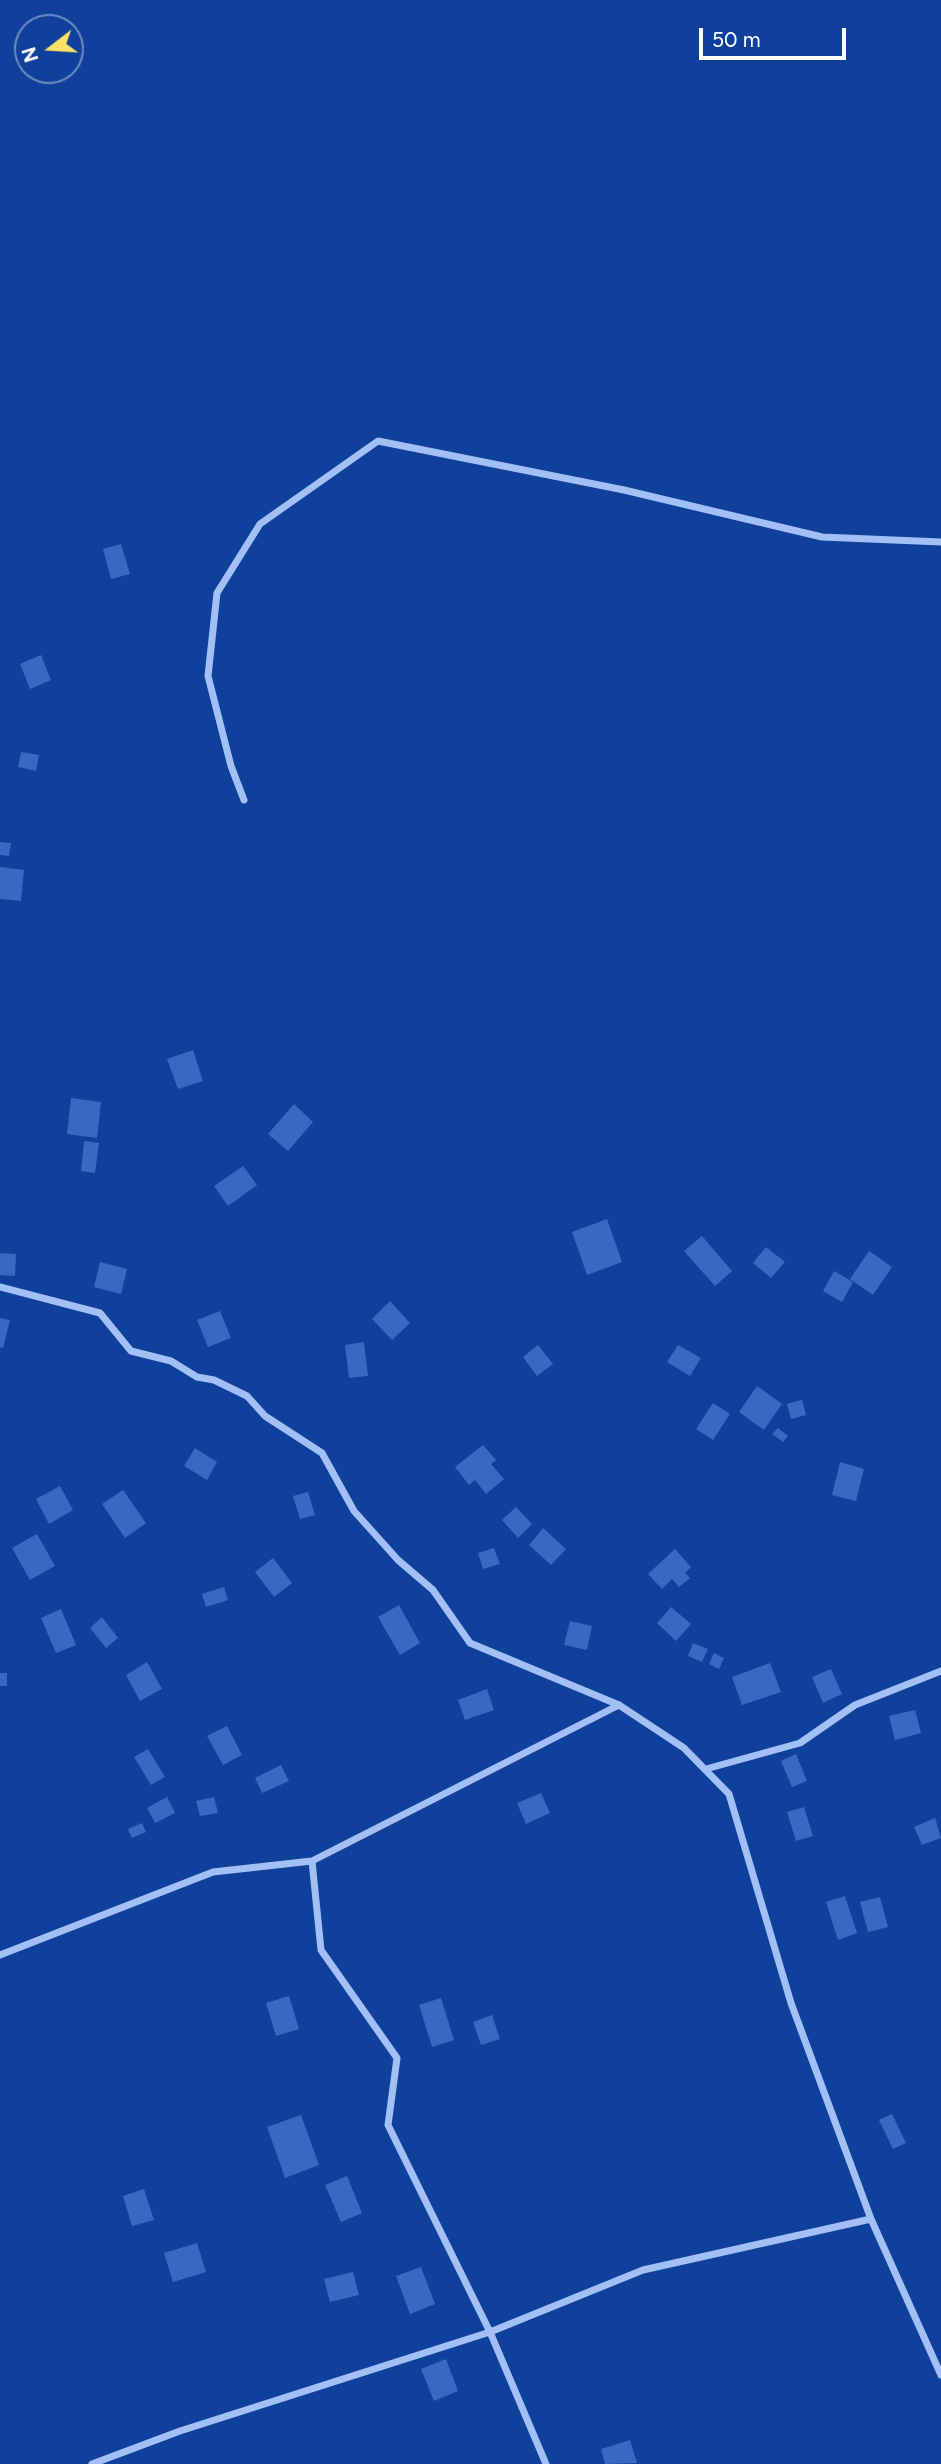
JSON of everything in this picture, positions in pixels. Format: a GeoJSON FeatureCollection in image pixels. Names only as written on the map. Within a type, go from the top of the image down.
{"type":"FeatureCollection","features":[{"type":"Feature","properties":{"kind":"street"},"geometry":{"type":"LineString","coordinates":[[244,800],[230,766],[208,676],[217,593],[260,524],[378,441],[624,490],[822,537],[941,542]]}},
{"type":"Feature","properties":{"kind":"street"},"geometry":{"type":"LineString","coordinates":[[0,1287],[100,1313],[131,1351],[171,1361],[197,1377],[214,1380],[247,1396],[265,1416],[322,1453],[354,1511],[398,1560],[433,1590],[470,1643],[619,1705],[684,1748],[729,1794],[791,2003],[871,2219],[941,2375]]}},
{"type":"Feature","properties":{"kind":"street"},"geometry":{"type":"LineString","coordinates":[[706,1769],[800,1743],[855,1705],[941,1671]]}},
{"type":"Feature","properties":{"kind":"street"},"geometry":{"type":"LineString","coordinates":[[0,1955],[213,1872],[312,1861],[619,1705]]}},
{"type":"Feature","properties":{"kind":"street"},"geometry":{"type":"LineString","coordinates":[[312,1861],[321,1950],[397,2058],[388,2124],[490,2332],[546,2464]]}},
{"type":"Feature","properties":{"kind":"street"},"geometry":{"type":"LineString","coordinates":[[92,2464],[180,2431],[490,2332],[643,2270],[871,2219]]}},
{"type":"Feature","properties":{"kind":"building"},"geometry":{"type":"Polygon","coordinates":[[[121,544],[130,574],[111,579],[103,549],[121,544]]]}},
{"type":"Feature","properties":{"kind":"building"},"geometry":{"type":"Polygon","coordinates":[[[41,655],[51,680],[30,689],[20,664],[41,655]]]}},
{"type":"Feature","properties":{"kind":"building"},"geometry":{"type":"Polygon","coordinates":[[[21,752],[39,755],[36,771],[18,767],[21,752]]]}},
{"type":"Feature","properties":{"kind":"building"},"geometry":{"type":"Polygon","coordinates":[[[0,842],[11,843],[9,856],[0,855],[0,842]]]}},
{"type":"Feature","properties":{"kind":"building"},"geometry":{"type":"Polygon","coordinates":[[[0,867],[24,870],[21,901],[0,899],[0,867]]]}},
{"type":"Feature","properties":{"kind":"building"},"geometry":{"type":"Polygon","coordinates":[[[193,1050],[203,1081],[178,1089],[167,1059],[193,1050]]]}},
{"type":"Feature","properties":{"kind":"building"},"geometry":{"type":"Polygon","coordinates":[[[71,1098],[101,1102],[97,1138],[67,1134],[71,1098]]]}},
{"type":"Feature","properties":{"kind":"building"},"geometry":{"type":"Polygon","coordinates":[[[294,1104],[313,1122],[288,1151],[268,1134],[294,1104]]]}},
{"type":"Feature","properties":{"kind":"building"},"geometry":{"type":"Polygon","coordinates":[[[84,1141],[99,1143],[95,1173],[81,1171],[84,1141]]]}},
{"type":"Feature","properties":{"kind":"building"},"geometry":{"type":"Polygon","coordinates":[[[243,1166],[257,1185],[228,1206],[214,1186],[243,1166]]]}},
{"type":"Feature","properties":{"kind":"building"},"geometry":{"type":"Polygon","coordinates":[[[607,1219],[622,1262],[587,1275],[572,1232],[607,1219]]]}},
{"type":"Feature","properties":{"kind":"building"},"geometry":{"type":"Polygon","coordinates":[[[702,1236],[732,1271],[715,1286],[684,1251],[702,1236]]]}},
{"type":"Feature","properties":{"kind":"building"},"geometry":{"type":"Polygon","coordinates":[[[766,1247],[785,1262],[771,1278],[753,1263],[766,1247]]]}},
{"type":"Feature","properties":{"kind":"building"},"geometry":{"type":"Polygon","coordinates":[[[869,1251],[892,1267],[873,1295],[850,1279],[869,1251]]]}},
{"type":"Feature","properties":{"kind":"building"},"geometry":{"type":"Polygon","coordinates":[[[0,1253],[16,1254],[15,1276],[0,1275],[0,1253]]]}},
{"type":"Feature","properties":{"kind":"building"},"geometry":{"type":"Polygon","coordinates":[[[100,1262],[127,1269],[121,1294],[94,1287],[100,1262]]]}},
{"type":"Feature","properties":{"kind":"building"},"geometry":{"type":"Polygon","coordinates":[[[834,1271],[853,1282],[842,1302],[823,1291],[834,1271]]]}},
{"type":"Feature","properties":{"kind":"building"},"geometry":{"type":"Polygon","coordinates":[[[390,1301],[410,1323],[392,1340],[372,1319],[390,1301]]]}},
{"type":"Feature","properties":{"kind":"building"},"geometry":{"type":"Polygon","coordinates":[[[220,1311],[231,1338],[208,1347],[197,1320],[220,1311]]]}},
{"type":"Feature","properties":{"kind":"building"},"geometry":{"type":"Polygon","coordinates":[[[0,1318],[10,1320],[3,1348],[0,1347],[0,1318]]]}},
{"type":"Feature","properties":{"kind":"building"},"geometry":{"type":"Polygon","coordinates":[[[364,1342],[368,1376],[349,1378],[345,1345],[364,1342]]]}},
{"type":"Feature","properties":{"kind":"building"},"geometry":{"type":"Polygon","coordinates":[[[538,1345],[553,1364],[537,1376],[523,1357],[538,1345]]]}},
{"type":"Feature","properties":{"kind":"building"},"geometry":{"type":"Polygon","coordinates":[[[678,1345],[701,1358],[690,1376],[667,1362],[678,1345]]]}},
{"type":"Feature","properties":{"kind":"building"},"geometry":{"type":"Polygon","coordinates":[[[757,1386],[782,1404],[764,1430],[739,1412],[757,1386]]]}},
{"type":"Feature","properties":{"kind":"building"},"geometry":{"type":"Polygon","coordinates":[[[802,1400],[806,1415],[791,1419],[787,1404],[802,1400]]]}},
{"type":"Feature","properties":{"kind":"building"},"geometry":{"type":"Polygon","coordinates":[[[713,1403],[730,1414],[713,1440],[696,1429],[713,1403]]]}},
{"type":"Feature","properties":{"kind":"building"},"geometry":{"type":"Polygon","coordinates":[[[778,1428],[788,1436],[783,1442],[772,1434],[778,1428]]]}},
{"type":"Feature","properties":{"kind":"building"},"geometry":{"type":"Polygon","coordinates":[[[483,1445],[496,1460],[491,1464],[504,1479],[486,1494],[475,1480],[469,1485],[455,1467],[483,1445]]]}},
{"type":"Feature","properties":{"kind":"building"},"geometry":{"type":"Polygon","coordinates":[[[195,1448],[217,1462],[207,1480],[184,1466],[195,1448]]]}},
{"type":"Feature","properties":{"kind":"building"},"geometry":{"type":"Polygon","coordinates":[[[840,1462],[864,1469],[856,1501],[832,1495],[840,1462]]]}},
{"type":"Feature","properties":{"kind":"building"},"geometry":{"type":"Polygon","coordinates":[[[60,1486],[73,1510],[49,1524],[36,1499],[60,1486]]]}},
{"type":"Feature","properties":{"kind":"building"},"geometry":{"type":"Polygon","coordinates":[[[123,1490],[146,1523],[125,1538],[102,1504],[123,1490]]]}},
{"type":"Feature","properties":{"kind":"building"},"geometry":{"type":"Polygon","coordinates":[[[308,1492],[315,1515],[300,1519],[293,1496],[308,1492]]]}},
{"type":"Feature","properties":{"kind":"building"},"geometry":{"type":"Polygon","coordinates":[[[516,1507],[532,1524],[518,1538],[502,1520],[516,1507]]]}},
{"type":"Feature","properties":{"kind":"building"},"geometry":{"type":"Polygon","coordinates":[[[543,1528],[566,1549],[551,1565],[529,1545],[543,1528]]]}},
{"type":"Feature","properties":{"kind":"building"},"geometry":{"type":"Polygon","coordinates":[[[37,1534],[55,1566],[30,1580],[12,1548],[37,1534]]]}},
{"type":"Feature","properties":{"kind":"building"},"geometry":{"type":"Polygon","coordinates":[[[494,1548],[500,1564],[483,1569],[478,1553],[494,1548]]]}},
{"type":"Feature","properties":{"kind":"building"},"geometry":{"type":"Polygon","coordinates":[[[675,1549],[691,1567],[685,1573],[690,1578],[679,1587],[672,1579],[662,1589],[648,1574],[675,1549]]]}},
{"type":"Feature","properties":{"kind":"building"},"geometry":{"type":"Polygon","coordinates":[[[273,1558],[292,1583],[274,1597],[255,1572],[273,1558]]]}},
{"type":"Feature","properties":{"kind":"building"},"geometry":{"type":"Polygon","coordinates":[[[224,1587],[228,1600],[206,1607],[202,1594],[224,1587]]]}},
{"type":"Feature","properties":{"kind":"building"},"geometry":{"type":"Polygon","coordinates":[[[399,1605],[420,1643],[400,1655],[378,1617],[399,1605]]]}},
{"type":"Feature","properties":{"kind":"building"},"geometry":{"type":"Polygon","coordinates":[[[671,1607],[691,1624],[676,1641],[657,1623],[671,1607]]]}},
{"type":"Feature","properties":{"kind":"building"},"geometry":{"type":"Polygon","coordinates":[[[61,1609],[76,1645],[56,1653],[41,1618],[61,1609]]]}},
{"type":"Feature","properties":{"kind":"building"},"geometry":{"type":"Polygon","coordinates":[[[102,1617],[118,1638],[106,1648],[90,1628],[102,1617]]]}},
{"type":"Feature","properties":{"kind":"building"},"geometry":{"type":"Polygon","coordinates":[[[570,1621],[592,1626],[587,1650],[564,1645],[570,1621]]]}},
{"type":"Feature","properties":{"kind":"building"},"geometry":{"type":"Polygon","coordinates":[[[693,1643],[708,1649],[702,1662],[688,1656],[693,1643]]]}},
{"type":"Feature","properties":{"kind":"building"},"geometry":{"type":"Polygon","coordinates":[[[714,1653],[724,1658],[719,1669],[709,1664],[714,1653]]]}},
{"type":"Feature","properties":{"kind":"building"},"geometry":{"type":"Polygon","coordinates":[[[147,1662],[162,1689],[140,1701],[126,1675],[147,1662]]]}},
{"type":"Feature","properties":{"kind":"building"},"geometry":{"type":"Polygon","coordinates":[[[770,1663],[781,1692],[742,1705],[732,1677],[770,1663]]]}},
{"type":"Feature","properties":{"kind":"building"},"geometry":{"type":"Polygon","coordinates":[[[831,1669],[842,1694],[823,1703],[812,1677],[831,1669]]]}},
{"type":"Feature","properties":{"kind":"building"},"geometry":{"type":"Polygon","coordinates":[[[0,1673],[7,1673],[7,1686],[0,1686],[0,1673]]]}},
{"type":"Feature","properties":{"kind":"building"},"geometry":{"type":"Polygon","coordinates":[[[487,1689],[494,1710],[465,1720],[458,1700],[487,1689]]]}},
{"type":"Feature","properties":{"kind":"building"},"geometry":{"type":"Polygon","coordinates":[[[915,1710],[921,1733],[895,1740],[889,1716],[915,1710]]]}},
{"type":"Feature","properties":{"kind":"building"},"geometry":{"type":"Polygon","coordinates":[[[227,1726],[242,1755],[223,1765],[207,1736],[227,1726]]]}},
{"type":"Feature","properties":{"kind":"building"},"geometry":{"type":"Polygon","coordinates":[[[148,1749],[165,1777],[151,1785],[134,1757],[148,1749]]]}},
{"type":"Feature","properties":{"kind":"building"},"geometry":{"type":"Polygon","coordinates":[[[796,1754],[807,1781],[792,1787],[781,1761],[796,1754]]]}},
{"type":"Feature","properties":{"kind":"building"},"geometry":{"type":"Polygon","coordinates":[[[281,1765],[289,1781],[262,1793],[255,1778],[281,1765]]]}},
{"type":"Feature","properties":{"kind":"building"},"geometry":{"type":"Polygon","coordinates":[[[541,1793],[550,1813],[526,1824],[517,1803],[541,1793]]]}},
{"type":"Feature","properties":{"kind":"building"},"geometry":{"type":"Polygon","coordinates":[[[167,1797],[175,1813],[155,1823],[147,1808],[167,1797]]]}},
{"type":"Feature","properties":{"kind":"building"},"geometry":{"type":"Polygon","coordinates":[[[214,1797],[218,1813],[200,1816],[196,1801],[214,1797]]]}},
{"type":"Feature","properties":{"kind":"building"},"geometry":{"type":"Polygon","coordinates":[[[804,1807],[813,1836],[796,1841],[787,1812],[804,1807]]]}},
{"type":"Feature","properties":{"kind":"building"},"geometry":{"type":"Polygon","coordinates":[[[935,1818],[941,1838],[922,1845],[914,1827],[935,1818]]]}},
{"type":"Feature","properties":{"kind":"building"},"geometry":{"type":"Polygon","coordinates":[[[142,1823],[146,1832],[132,1838],[128,1829],[142,1823]]]}},
{"type":"Feature","properties":{"kind":"building"},"geometry":{"type":"Polygon","coordinates":[[[845,1896],[857,1933],[838,1940],[826,1902],[845,1896]]]}},
{"type":"Feature","properties":{"kind":"building"},"geometry":{"type":"Polygon","coordinates":[[[880,1897],[888,1927],[868,1932],[860,1902],[880,1897]]]}},
{"type":"Feature","properties":{"kind":"building"},"geometry":{"type":"Polygon","coordinates":[[[289,1996],[299,2029],[276,2036],[266,2003],[289,1996]]]}},
{"type":"Feature","properties":{"kind":"building"},"geometry":{"type":"Polygon","coordinates":[[[441,1998],[454,2040],[432,2047],[419,2005],[441,1998]]]}},
{"type":"Feature","properties":{"kind":"building"},"geometry":{"type":"Polygon","coordinates":[[[492,2015],[500,2039],[481,2045],[473,2022],[492,2015]]]}},
{"type":"Feature","properties":{"kind":"building"},"geometry":{"type":"Polygon","coordinates":[[[892,2114],[906,2143],[893,2149],[879,2120],[892,2114]]]}},
{"type":"Feature","properties":{"kind":"building"},"geometry":{"type":"Polygon","coordinates":[[[301,2115],[319,2165],[285,2178],[267,2127],[301,2115]]]}},
{"type":"Feature","properties":{"kind":"building"},"geometry":{"type":"Polygon","coordinates":[[[347,2176],[362,2213],[341,2222],[325,2185],[347,2176]]]}},
{"type":"Feature","properties":{"kind":"building"},"geometry":{"type":"Polygon","coordinates":[[[144,2189],[154,2220],[132,2226],[123,2196],[144,2189]]]}},
{"type":"Feature","properties":{"kind":"building"},"geometry":{"type":"Polygon","coordinates":[[[197,2243],[206,2272],[173,2282],[164,2253],[197,2243]]]}},
{"type":"Feature","properties":{"kind":"building"},"geometry":{"type":"Polygon","coordinates":[[[421,2267],[435,2304],[410,2314],[396,2276],[421,2267]]]}},
{"type":"Feature","properties":{"kind":"building"},"geometry":{"type":"Polygon","coordinates":[[[353,2272],[359,2295],[330,2302],[324,2279],[353,2272]]]}},
{"type":"Feature","properties":{"kind":"building"},"geometry":{"type":"Polygon","coordinates":[[[446,2359],[458,2391],[434,2401],[421,2369],[446,2359]]]}},
{"type":"Feature","properties":{"kind":"building"},"geometry":{"type":"Polygon","coordinates":[[[630,2440],[637,2463],[605,2464],[601,2449],[630,2440]]]}}]}
